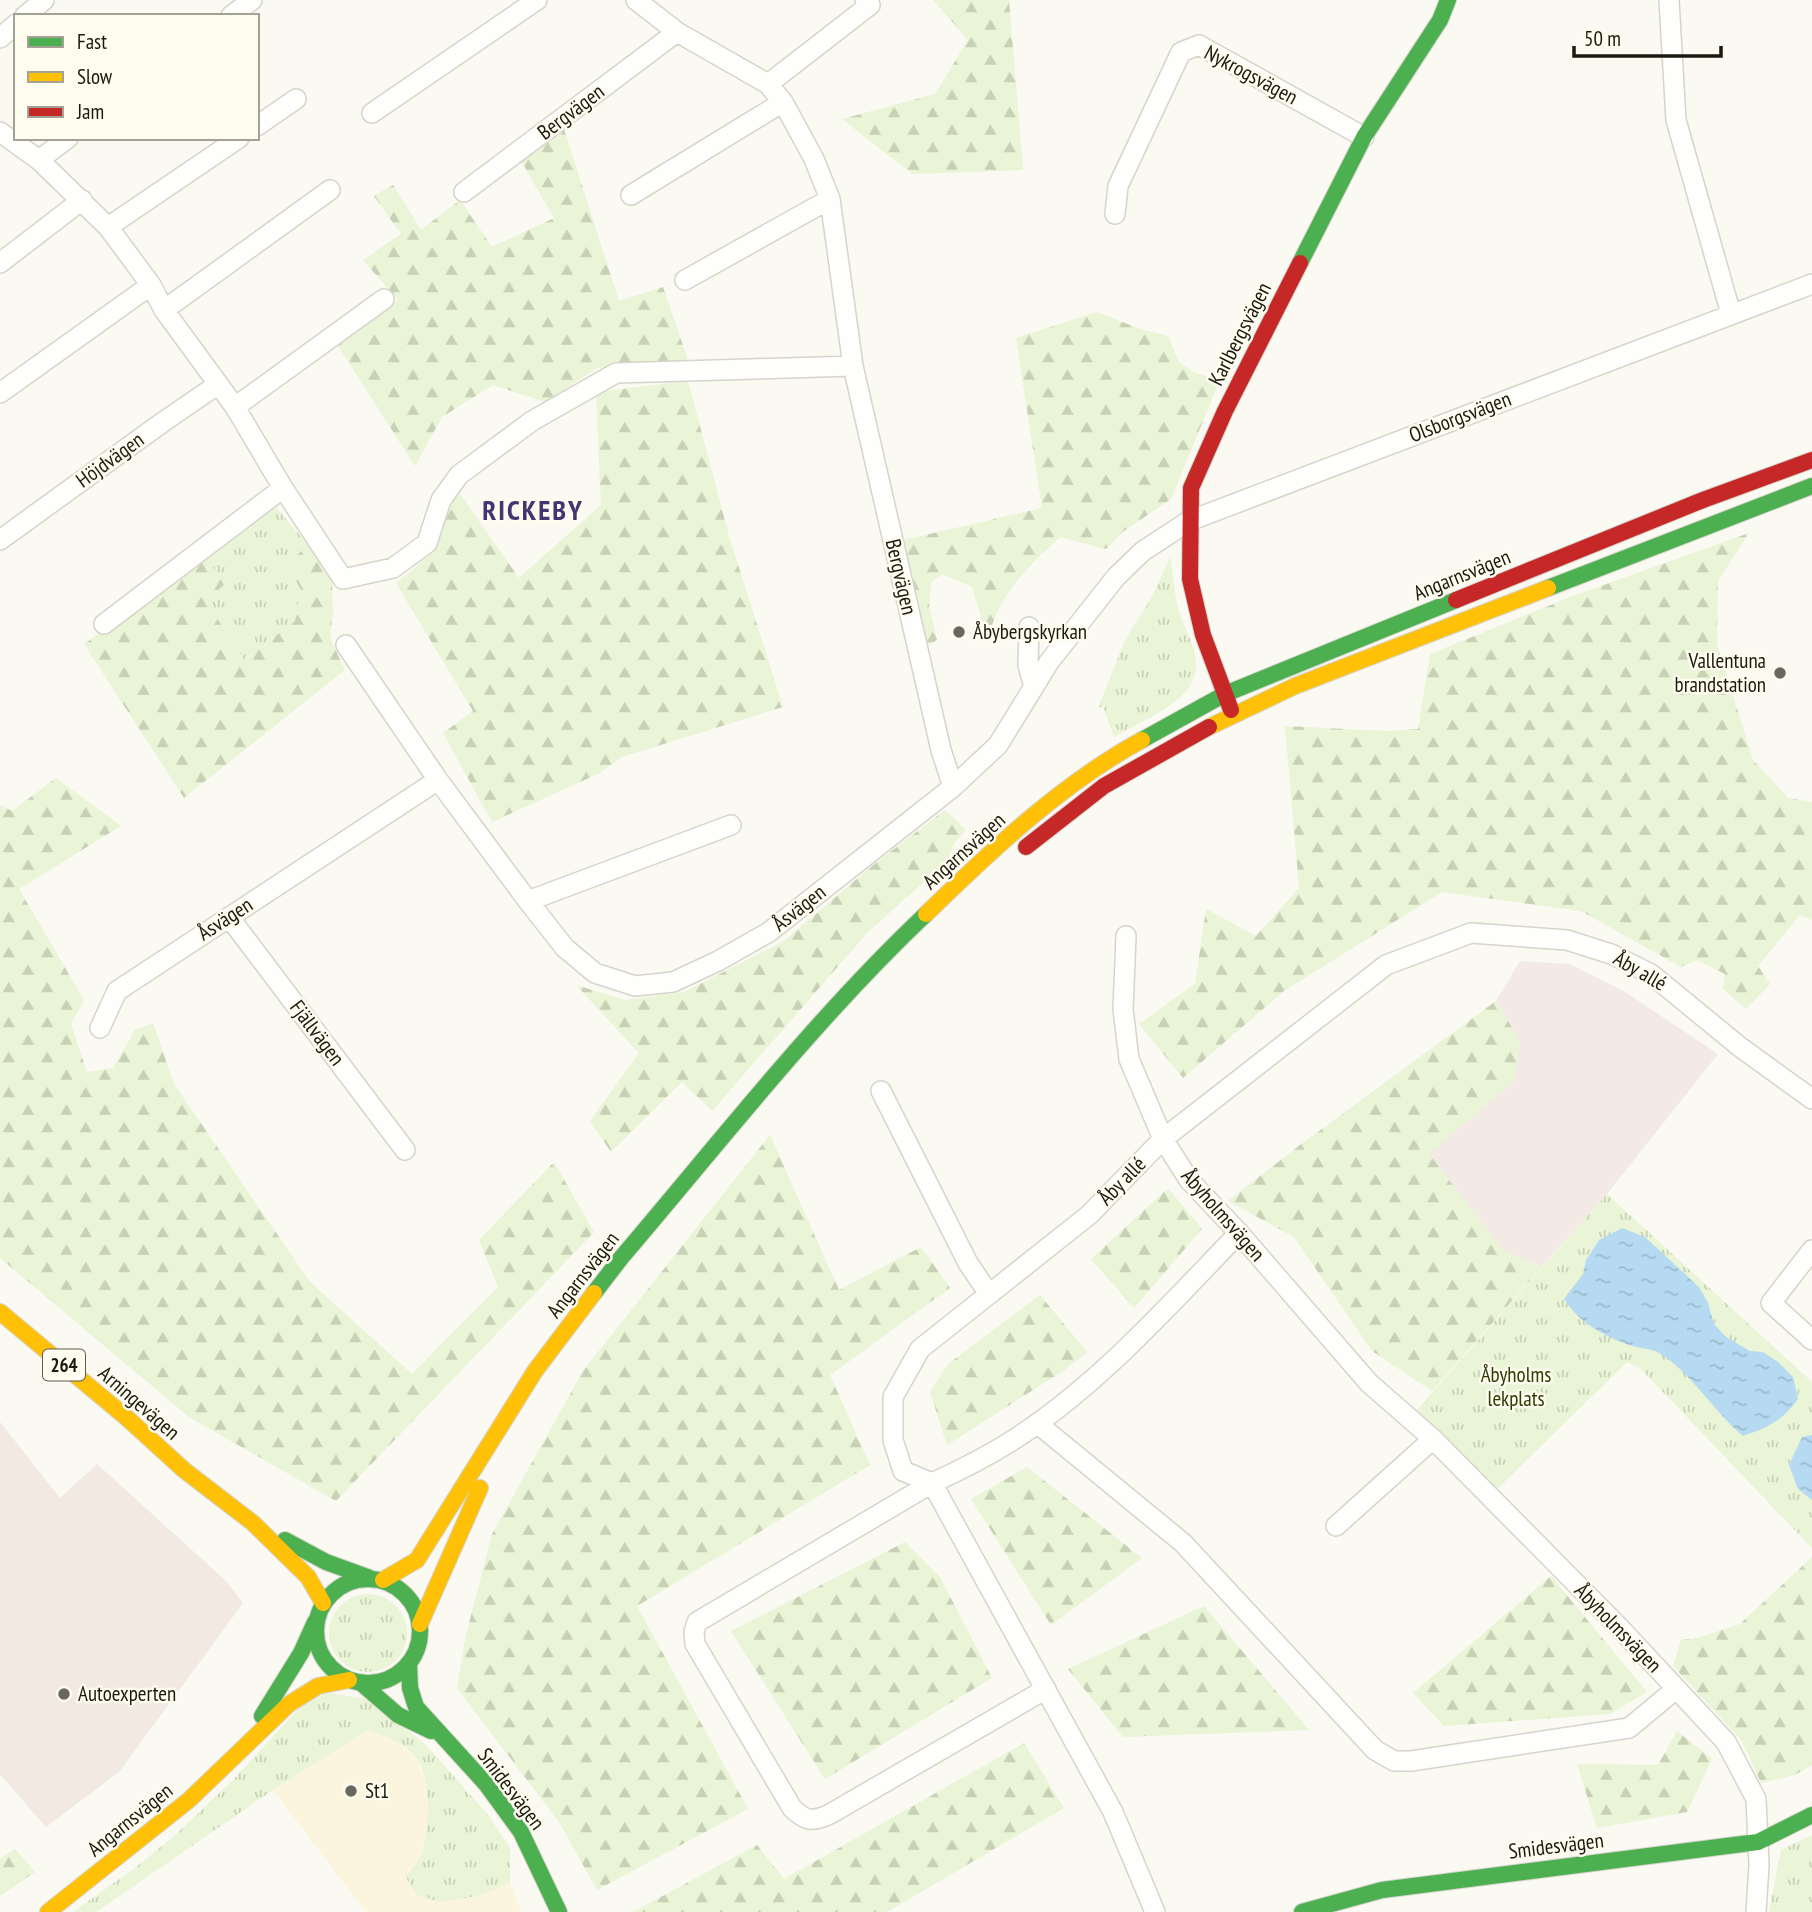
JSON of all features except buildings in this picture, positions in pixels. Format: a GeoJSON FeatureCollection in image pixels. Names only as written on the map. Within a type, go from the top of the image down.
{"type":"FeatureCollection","features":[{"type":"Feature","properties":{"kind":"main road","name":"Karlbergsvägen"},"geometry":{"type":"LineString","coordinates":[[1233,714],[1203,635],[1190,579],[1191,488],[1225,411],[1364,137],[1440,20],[1448,0]]}},
{"type":"Feature","properties":{"kind":"main road","name":"Angarnsvägen"},"geometry":{"type":"LineString","coordinates":[[377,1579],[417,1560],[535,1371],[621,1258],[800,1048],[893,945],[996,847],[1105,760],[1224,694],[1703,500],[1812,460]]}},
{"type":"Feature","properties":{"kind":"main road","name":"Angarnsvägen"},"geometry":{"type":"LineString","coordinates":[[1010,859],[1104,786],[1233,714],[1295,686],[1812,486]]}},
{"type":"Feature","properties":{"kind":"main road"},"geometry":{"type":"LineString","coordinates":[[907,955],[935,927]]}},
{"type":"Feature","properties":{"kind":"main road","name":"Angarnsvägen"},"geometry":{"type":"LineString","coordinates":[[420,1623],[469,1510],[502,1445],[584,1321],[812,1057]]}},
{"type":"Feature","properties":{"kind":"main road","name":"Arningevägen"},"geometry":{"type":"LineString","coordinates":[[0,1312],[184,1470],[253,1523],[308,1577],[323,1603]]}},
{"type":"Feature","properties":{"kind":"main road","name":"Arningevägen"},"geometry":{"type":"LineString","coordinates":[[253,1523],[326,1562],[377,1579]]}},
{"type":"Feature","properties":{"kind":"main road"},"geometry":{"type":"LineString","coordinates":[[377,1579],[409,1598],[420,1623],[419,1642],[409,1664],[395,1676],[380,1682],[355,1682],[334,1671],[323,1658],[316,1644],[316,1622],[323,1603],[340,1586],[353,1580],[377,1579]]}},
{"type":"Feature","properties":{"kind":"main road","name":"Angarnsvägen"},"geometry":{"type":"LineString","coordinates":[[235,1755],[274,1699],[316,1622]]}},
{"type":"Feature","properties":{"kind":"main road","name":"Smidesvägen"},"geometry":{"type":"LineString","coordinates":[[409,1664],[410,1688],[416,1707],[486,1784],[522,1832],[559,1912]]}},
{"type":"Feature","properties":{"kind":"main road","name":"Angarnsvägen"},"geometry":{"type":"LineString","coordinates":[[48,1912],[188,1801],[289,1704],[318,1686],[355,1682]]}},
{"type":"Feature","properties":{"kind":"main road","name":"Smidesvägen"},"geometry":{"type":"LineString","coordinates":[[355,1682],[398,1715],[440,1735]]}},
{"type":"Feature","properties":{"kind":"main road","name":"Smidesvägen"},"geometry":{"type":"LineString","coordinates":[[1302,1912],[1382,1890],[1758,1842],[1812,1815]]}},
{"type":"Feature","properties":{"kind":"street"},"geometry":{"type":"LineString","coordinates":[[28,14],[44,0]]}},
{"type":"Feature","properties":{"kind":"street"},"geometry":{"type":"LineString","coordinates":[[234,14],[252,0]]}},
{"type":"Feature","properties":{"kind":"street"},"geometry":{"type":"LineString","coordinates":[[372,113],[537,0]]}},
{"type":"Feature","properties":{"kind":"street","name":"Bergvägen"},"geometry":{"type":"LineString","coordinates":[[636,0],[677,32],[768,84],[783,102],[814,159],[830,199],[853,366],[938,736],[953,787]]}},
{"type":"Feature","properties":{"kind":"street"},"geometry":{"type":"LineString","coordinates":[[768,84],[870,5],[864,0]]}},
{"type":"Feature","properties":{"kind":"street"},"geometry":{"type":"LineString","coordinates":[[1668,0],[1675,120],[1731,314]]}},
{"type":"Feature","properties":{"kind":"street"},"geometry":{"type":"LineString","coordinates":[[0,38],[14,26]]}},
{"type":"Feature","properties":{"kind":"street","name":"Bergvägen"},"geometry":{"type":"LineString","coordinates":[[464,192],[677,32]]}},
{"type":"Feature","properties":{"kind":"street","name":"Nykrogsvägen"},"geometry":{"type":"LineString","coordinates":[[1115,214],[1118,186],[1181,52],[1199,46],[1364,137]]}},
{"type":"Feature","properties":{"kind":"street"},"geometry":{"type":"LineString","coordinates":[[259,125],[296,99]]}},
{"type":"Feature","properties":{"kind":"street"},"geometry":{"type":"LineString","coordinates":[[631,195],[783,102]]}},
{"type":"Feature","properties":{"kind":"street"},"geometry":{"type":"LineString","coordinates":[[2,138],[39,160],[108,227],[235,407],[283,488],[343,579],[393,568],[427,543],[441,500],[459,475],[532,421],[616,373],[694,373],[853,366]]}},
{"type":"Feature","properties":{"kind":"street"},"geometry":{"type":"LineString","coordinates":[[39,160],[65,140]]}},
{"type":"Feature","properties":{"kind":"street"},"geometry":{"type":"LineString","coordinates":[[108,227],[236,140]]}},
{"type":"Feature","properties":{"kind":"street"},"geometry":{"type":"LineString","coordinates":[[164,310],[330,190]]}},
{"type":"Feature","properties":{"kind":"street"},"geometry":{"type":"LineString","coordinates":[[685,279],[830,199]]}},
{"type":"Feature","properties":{"kind":"street"},"geometry":{"type":"LineString","coordinates":[[0,263],[82,200]]}},
{"type":"Feature","properties":{"kind":"street","name":"Olsborgsvägen"},"geometry":{"type":"LineString","coordinates":[[1189,521],[1812,284]]}},
{"type":"Feature","properties":{"kind":"street"},"geometry":{"type":"LineString","coordinates":[[0,393],[151,285]]}},
{"type":"Feature","properties":{"kind":"street"},"geometry":{"type":"LineString","coordinates":[[235,407],[384,299]]}},
{"type":"Feature","properties":{"kind":"street","name":"Höjdvägen"},"geometry":{"type":"LineString","coordinates":[[2,538],[218,385]]}},
{"type":"Feature","properties":{"kind":"street","name":"Höjdvägen"},"geometry":{"type":"LineString","coordinates":[[2,538],[1,523],[155,411]]}},
{"type":"Feature","properties":{"kind":"street"},"geometry":{"type":"LineString","coordinates":[[104,624],[283,488]]}},
{"type":"Feature","properties":{"kind":"street","name":"Åsvägen"},"geometry":{"type":"LineString","coordinates":[[346,645],[438,779],[527,901],[565,948],[595,973],[635,986],[673,982],[718,961],[769,932],[953,787],[998,745],[1049,662],[1116,577],[1143,551],[1189,521]]}},
{"type":"Feature","properties":{"kind":"street"},"geometry":{"type":"LineString","coordinates":[[1029,627],[1028,665],[1034,687]]}},
{"type":"Feature","properties":{"kind":"street","name":"Åsvägen"},"geometry":{"type":"LineString","coordinates":[[100,1028],[117,991],[438,779]]}},
{"type":"Feature","properties":{"kind":"street"},"geometry":{"type":"LineString","coordinates":[[527,901],[730,825]]}},
{"type":"Feature","properties":{"kind":"street","name":"Fjällvägen"},"geometry":{"type":"LineString","coordinates":[[229,917],[405,1150]]}},
{"type":"Feature","properties":{"kind":"street","name":"Åby allé"},"geometry":{"type":"LineString","coordinates":[[932,1483],[903,1471],[893,1440],[893,1397],[920,1349],[1089,1216],[1163,1139],[1386,964],[1471,933],[1567,940],[1611,954],[1651,974],[1740,1046],[1812,1099]]}},
{"type":"Feature","properties":{"kind":"street","name":"Åbyholmsvägen"},"geometry":{"type":"LineString","coordinates":[[1126,936],[1123,1009],[1129,1059],[1163,1139],[1189,1180],[1239,1233],[1369,1383],[1433,1439],[1618,1626],[1726,1742],[1756,1800],[1756,1912]]}},
{"type":"Feature","properties":{"kind":"street"},"geometry":{"type":"LineString","coordinates":[[881,1091],[968,1263],[989,1294]]}},
{"type":"Feature","properties":{"kind":"street"},"geometry":{"type":"LineString","coordinates":[[1046,1689],[814,1821],[802,1819],[792,1808],[695,1644],[694,1632],[697,1622],[932,1483],[1038,1424],[1112,1361],[1239,1233]]}},
{"type":"Feature","properties":{"kind":"street"},"geometry":{"type":"LineString","coordinates":[[1812,1250],[1771,1303],[1812,1340]]}},
{"type":"Feature","properties":{"kind":"street"},"geometry":{"type":"LineString","coordinates":[[1038,1424],[1183,1543],[1375,1750],[1394,1761],[1411,1762],[1629,1728],[1676,1689]]}},
{"type":"Feature","properties":{"kind":"street"},"geometry":{"type":"LineString","coordinates":[[1336,1526],[1433,1439]]}},
{"type":"Feature","properties":{"kind":"street"},"geometry":{"type":"LineString","coordinates":[[932,1483],[1113,1812],[1155,1912]]}},
{"type":"Feature","properties":{"kind":"shaded area"},"geometry":{"type":"Polygon","coordinates":[[[1520,961],[1569,964],[1622,990],[1718,1054],[1607,1194],[1542,1267],[1503,1250],[1428,1154],[1514,1081],[1520,1041],[1496,1001],[1520,961]]]}},
{"type":"Feature","properties":{"kind":"shaded area"},"geometry":{"type":"Polygon","coordinates":[[[0,1422],[60,1498],[97,1464],[226,1581],[243,1603],[119,1772],[46,1827],[0,1774],[0,1422]]]}},
{"type":"Feature","properties":{"kind":"shaded area"},"geometry":{"type":"Polygon","coordinates":[[[368,1730],[392,1739],[417,1758],[427,1789],[428,1825],[419,1858],[406,1876],[478,1896],[510,1883],[521,1912],[366,1912],[273,1790],[368,1730]]]}},
{"type":"Feature","properties":{"kind":"green space"},"geometry":{"type":"Polygon","coordinates":[[[933,0],[1009,0],[1023,170],[912,174],[842,119],[935,94],[968,40],[933,0]]]}},
{"type":"Feature","properties":{"kind":"green space"},"geometry":{"type":"Polygon","coordinates":[[[563,126],[619,301],[663,287],[688,360],[597,368],[545,402],[493,385],[442,417],[415,466],[336,343],[398,300],[363,260],[401,234],[374,196],[393,185],[421,230],[460,200],[492,247],[554,218],[520,159],[563,126]]]}},
{"type":"Feature","properties":{"kind":"green space"},"geometry":{"type":"Polygon","coordinates":[[[1097,312],[1140,329],[1168,336],[1179,362],[1195,373],[1220,380],[1171,499],[1124,531],[1106,549],[1060,537],[1012,588],[992,625],[984,627],[972,587],[942,574],[931,582],[929,606],[937,640],[923,649],[899,541],[1042,508],[1016,338],[1097,312]]]}},
{"type":"Feature","properties":{"kind":"green space"},"geometry":{"type":"Polygon","coordinates":[[[688,381],[729,536],[783,707],[622,757],[600,773],[492,822],[443,733],[473,711],[396,583],[431,551],[440,532],[445,506],[460,494],[519,578],[601,505],[596,392],[688,381]]]}},
{"type":"Feature","properties":{"kind":"green space"},"geometry":{"type":"Polygon","coordinates":[[[273,504],[308,545],[287,564],[301,590],[295,621],[244,660],[205,600],[226,582],[205,559],[273,504]]]}},
{"type":"Feature","properties":{"kind":"green space"},"geometry":{"type":"Polygon","coordinates":[[[1749,533],[1718,581],[1717,644],[1753,760],[1788,798],[1812,802],[1812,920],[1800,915],[1758,966],[1770,984],[1746,1009],[1723,989],[1725,974],[1697,960],[1681,967],[1581,911],[1442,892],[1284,991],[1183,1078],[1139,1024],[1195,984],[1206,909],[1256,936],[1299,888],[1285,726],[1387,731],[1418,729],[1430,654],[1573,596],[1749,533]]]}},
{"type":"Feature","properties":{"kind":"green space"},"geometry":{"type":"Polygon","coordinates":[[[308,545],[332,581],[330,638],[345,670],[184,798],[84,644],[205,559],[227,582],[206,601],[244,660],[295,621],[301,590],[287,564],[308,545]]]}},
{"type":"Feature","properties":{"kind":"green space"},"geometry":{"type":"Polygon","coordinates":[[[1170,557],[1177,605],[1196,659],[1193,680],[1186,691],[1170,705],[1114,737],[1103,706],[1098,708],[1125,640],[1152,597],[1170,557]]]}},
{"type":"Feature","properties":{"kind":"green space"},"geometry":{"type":"Polygon","coordinates":[[[56,778],[121,826],[19,889],[84,1000],[71,1024],[87,1072],[113,1068],[135,1030],[153,1023],[174,1084],[310,1282],[412,1374],[498,1287],[479,1240],[554,1162],[594,1232],[336,1501],[189,1417],[0,1258],[0,805],[12,811],[56,778]]]}},
{"type":"Feature","properties":{"kind":"green space"},"geometry":{"type":"Polygon","coordinates":[[[945,810],[966,830],[955,842],[946,862],[867,933],[712,1111],[682,1082],[611,1152],[590,1121],[639,1053],[576,985],[626,1000],[684,992],[784,941],[872,866],[945,810]]]}},
{"type":"Feature","properties":{"kind":"green space"},"geometry":{"type":"Polygon","coordinates":[[[1496,1001],[1520,1041],[1514,1081],[1429,1154],[1503,1250],[1542,1267],[1432,1391],[1372,1351],[1294,1237],[1228,1201],[1496,1001]]]}},
{"type":"Feature","properties":{"kind":"green space"},"geometry":{"type":"Polygon","coordinates":[[[770,1135],[839,1290],[921,1247],[950,1288],[830,1375],[870,1465],[637,1606],[748,1809],[597,1890],[559,1822],[457,1688],[466,1635],[492,1534],[583,1371],[770,1135]]]}},
{"type":"Feature","properties":{"kind":"green space"},"geometry":{"type":"Polygon","coordinates":[[[1168,1188],[1202,1229],[1134,1308],[1091,1259],[1168,1188]]]}},
{"type":"Feature","properties":{"kind":"green space","name":"Åbyholms lekplats"},"geometry":{"type":"Polygon","coordinates":[[[1607,1194],[1812,1382],[1812,1548],[1640,1368],[1627,1362],[1489,1497],[1409,1419],[1607,1194]]]}},
{"type":"Feature","properties":{"kind":"green space"},"geometry":{"type":"Polygon","coordinates":[[[1040,1295],[1087,1352],[1063,1371],[947,1445],[930,1392],[948,1364],[1040,1295]]]}},
{"type":"Feature","properties":{"kind":"green space"},"geometry":{"type":"Polygon","coordinates":[[[1027,1467],[1142,1558],[1051,1625],[971,1499],[1027,1467]]]}},
{"type":"Feature","properties":{"kind":"green space"},"geometry":{"type":"Polygon","coordinates":[[[905,1542],[940,1577],[992,1678],[825,1779],[731,1631],[905,1542]]]}},
{"type":"Feature","properties":{"kind":"green space"},"geometry":{"type":"Polygon","coordinates":[[[1812,1557],[1812,1765],[1795,1775],[1761,1783],[1742,1741],[1673,1666],[1681,1640],[1698,1638],[1740,1624],[1812,1557]]]}},
{"type":"Feature","properties":{"kind":"green space"},"geometry":{"type":"Polygon","coordinates":[[[1551,1576],[1647,1692],[1609,1714],[1444,1726],[1413,1693],[1551,1576]]]}},
{"type":"Feature","properties":{"kind":"green space"},"geometry":{"type":"Polygon","coordinates":[[[368,1594],[383,1597],[400,1611],[407,1633],[404,1648],[390,1665],[368,1672],[353,1669],[336,1655],[329,1633],[332,1618],[346,1601],[368,1594]]]}},
{"type":"Feature","properties":{"kind":"green space"},"geometry":{"type":"Polygon","coordinates":[[[1204,1606],[1309,1730],[1123,1737],[1068,1669],[1204,1606]]]}},
{"type":"Feature","properties":{"kind":"green space"},"geometry":{"type":"Polygon","coordinates":[[[326,1693],[368,1699],[425,1744],[488,1815],[510,1848],[510,1883],[478,1896],[440,1902],[417,1895],[405,1876],[415,1866],[423,1849],[428,1807],[425,1778],[421,1766],[411,1752],[394,1740],[368,1730],[273,1790],[96,1912],[73,1912],[173,1837],[234,1779],[301,1706],[326,1693]]]}},
{"type":"Feature","properties":{"kind":"green space"},"geometry":{"type":"Polygon","coordinates":[[[1677,1731],[1712,1759],[1687,1812],[1597,1828],[1577,1764],[1658,1765],[1677,1731]]]}},
{"type":"Feature","properties":{"kind":"green space"},"geometry":{"type":"Polygon","coordinates":[[[1024,1743],[1064,1808],[887,1912],[633,1912],[757,1845],[784,1879],[1024,1743]]]}},
{"type":"Feature","properties":{"kind":"green space"},"geometry":{"type":"Polygon","coordinates":[[[1812,1835],[1812,1912],[1769,1912],[1781,1850],[1812,1835]]]}},
{"type":"Feature","properties":{"kind":"green space"},"geometry":{"type":"Polygon","coordinates":[[[15,1849],[35,1872],[0,1896],[0,1859],[15,1849]]]}},
{"type":"Feature","properties":{"kind":"water"},"geometry":{"type":"Polygon","coordinates":[[[1622,1228],[1645,1237],[1699,1287],[1708,1303],[1714,1324],[1726,1337],[1750,1351],[1763,1352],[1793,1377],[1798,1399],[1780,1418],[1743,1436],[1670,1361],[1656,1351],[1613,1339],[1570,1308],[1564,1299],[1583,1274],[1586,1260],[1599,1240],[1622,1228]]]}},
{"type":"Feature","properties":{"kind":"water"},"geometry":{"type":"Polygon","coordinates":[[[1812,1435],[1812,1500],[1798,1489],[1789,1465],[1802,1437],[1812,1435]]]}},
{"type":"Feature","properties":{"kind":"traffic: fast"},"geometry":{"type":"LineString","coordinates":[[1300,263],[1364,137],[1440,20],[1448,0]]}},
{"type":"Feature","properties":{"kind":"traffic: fast"},"geometry":{"type":"LineString","coordinates":[[1548,588],[1812,486]]}},
{"type":"Feature","properties":{"kind":"traffic: fast"},"geometry":{"type":"LineString","coordinates":[[1142,740],[1225,694],[1456,600]]}},
{"type":"Feature","properties":{"kind":"traffic: fast"},"geometry":{"type":"LineString","coordinates":[[594,1293],[807,1038],[926,914]]}},
{"type":"Feature","properties":{"kind":"traffic: fast"},"geometry":{"type":"LineString","coordinates":[[285,1540],[326,1562],[370,1578]]}},
{"type":"Feature","properties":{"kind":"traffic: fast"},"geometry":{"type":"LineString","coordinates":[[368,1579],[388,1583],[405,1594],[416,1611],[420,1631],[416,1651],[405,1668],[388,1679],[368,1683],[348,1679],[331,1668],[320,1651],[316,1631],[320,1611],[331,1594],[348,1583],[368,1579]]}},
{"type":"Feature","properties":{"kind":"traffic: fast"},"geometry":{"type":"LineString","coordinates":[[262,1716],[301,1653],[315,1622]]}},
{"type":"Feature","properties":{"kind":"traffic: fast"},"geometry":{"type":"LineString","coordinates":[[409,1664],[410,1688],[416,1707],[486,1784],[521,1832],[559,1912]]}},
{"type":"Feature","properties":{"kind":"traffic: fast"},"geometry":{"type":"LineString","coordinates":[[361,1683],[398,1715],[431,1731]]}},
{"type":"Feature","properties":{"kind":"traffic: fast"},"geometry":{"type":"LineString","coordinates":[[1302,1912],[1382,1890],[1758,1842],[1812,1815]]}},
{"type":"Feature","properties":{"kind":"traffic: slow"},"geometry":{"type":"LineString","coordinates":[[1209,727],[1295,686],[1548,588]]}},
{"type":"Feature","properties":{"kind":"traffic: slow"},"geometry":{"type":"LineString","coordinates":[[926,914],[1002,842],[1055,798],[1112,757],[1142,740]]}},
{"type":"Feature","properties":{"kind":"traffic: slow"},"geometry":{"type":"LineString","coordinates":[[383,1580],[417,1560],[535,1371],[594,1293]]}},
{"type":"Feature","properties":{"kind":"traffic: slow"},"geometry":{"type":"LineString","coordinates":[[0,1312],[127,1418],[184,1470],[253,1523],[308,1577],[323,1603]]}},
{"type":"Feature","properties":{"kind":"traffic: slow"},"geometry":{"type":"LineString","coordinates":[[420,1624],[480,1488]]}},
{"type":"Feature","properties":{"kind":"traffic: slow"},"geometry":{"type":"LineString","coordinates":[[48,1912],[189,1800],[289,1704],[318,1686],[349,1680]]}},
{"type":"Feature","properties":{"kind":"traffic: jam"},"geometry":{"type":"LineString","coordinates":[[1231,710],[1203,635],[1190,579],[1191,488],[1225,411],[1300,263]]}},
{"type":"Feature","properties":{"kind":"traffic: jam"},"geometry":{"type":"LineString","coordinates":[[1456,600],[1703,500],[1812,460]]}},
{"type":"Feature","properties":{"kind":"traffic: jam"},"geometry":{"type":"LineString","coordinates":[[1026,847],[1104,786],[1209,727]]}},
{"type":"Feature","properties":{"kind":"place","name":"Åbybergskyrkan"},"geometry":{"type":"Point","coordinates":[959,632]}},
{"type":"Feature","properties":{"kind":"place","name":"Vallentuna brandstation"},"geometry":{"type":"Point","coordinates":[1780,673]}},
{"type":"Feature","properties":{"kind":"place","name":"Autoexperten"},"geometry":{"type":"Point","coordinates":[64,1694]}},
{"type":"Feature","properties":{"kind":"place","name":"St1"},"geometry":{"type":"Point","coordinates":[351,1791]}},
{"type":"Feature","properties":{"kind":"district","name":"RICKEBY"},"geometry":{"type":"Point","coordinates":[533,510]}}]}
